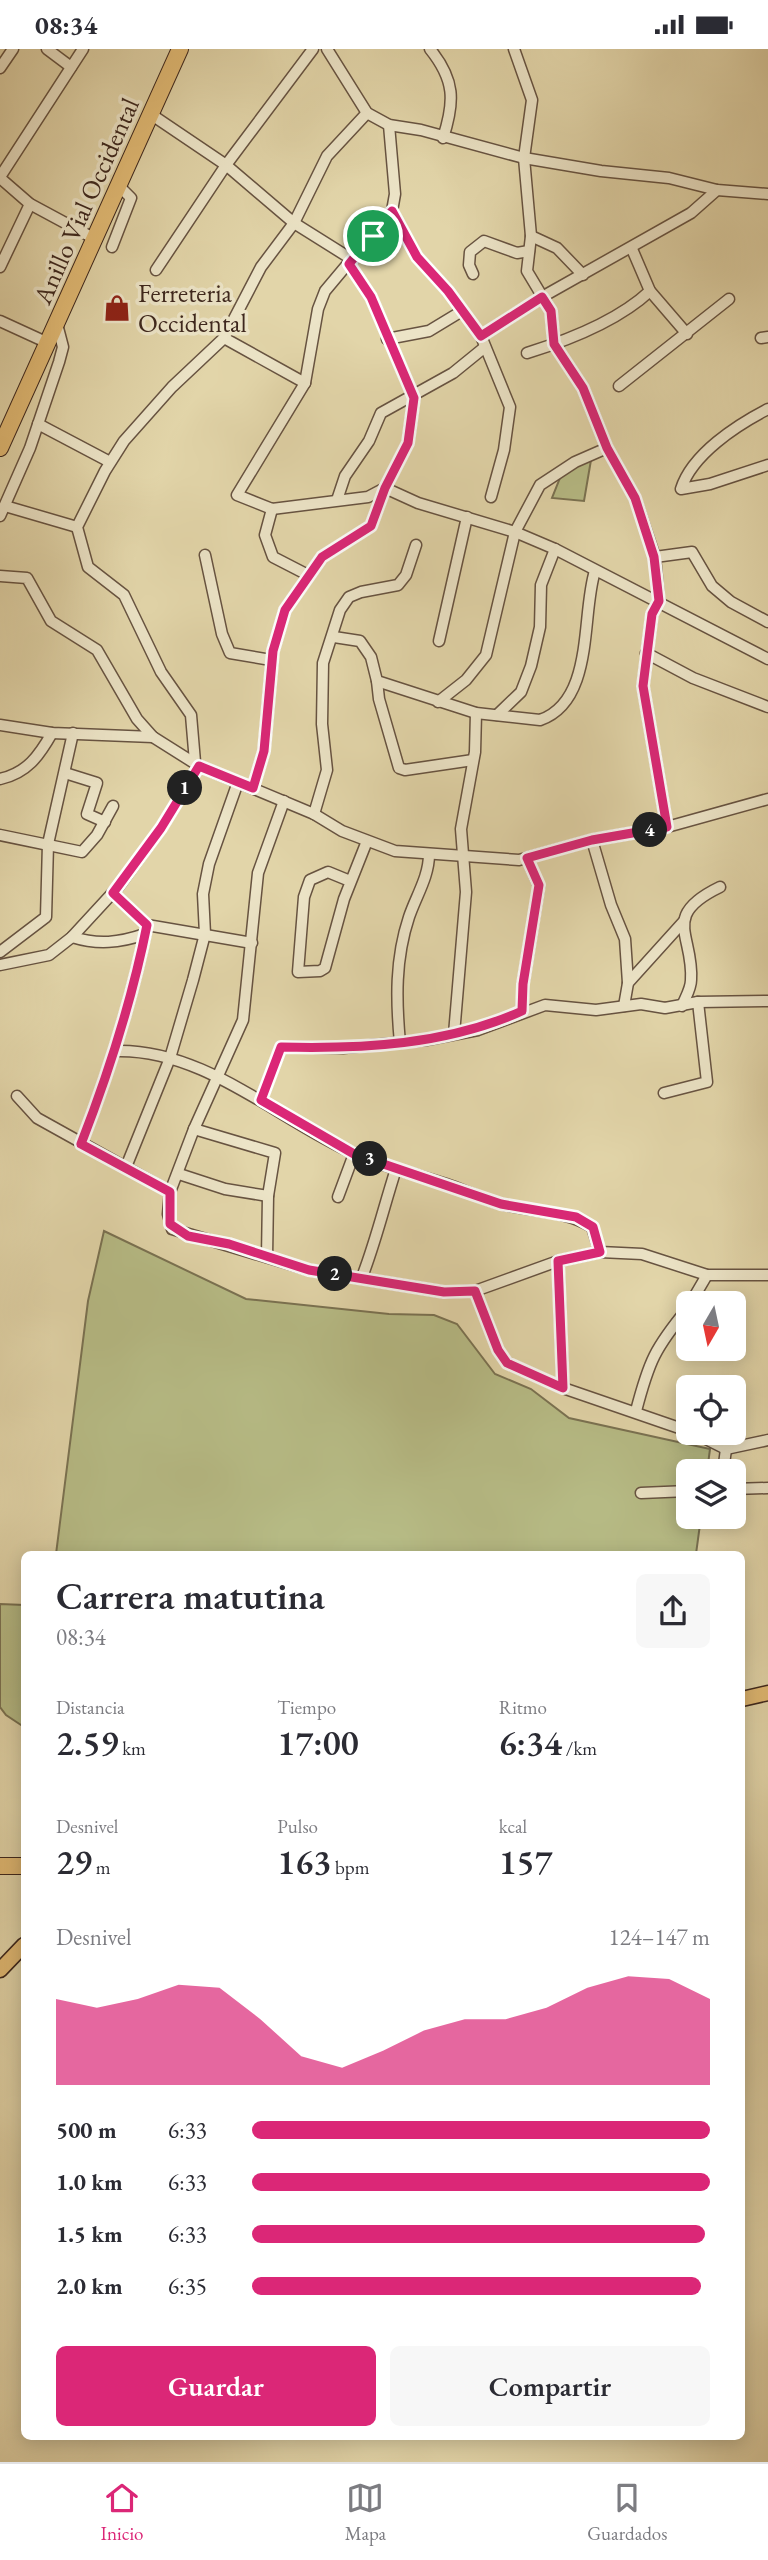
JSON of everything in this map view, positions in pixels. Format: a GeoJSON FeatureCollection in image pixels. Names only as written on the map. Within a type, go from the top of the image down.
{"type":"FeatureCollection","features":[{"type":"Feature","properties":{"kind":"highway","name":"Anillo Vial Occidental"},"geometry":{"type":"LineString","coordinates":[[0,448],[180,49]]}},
{"type":"Feature","properties":{"kind":"highway"},"geometry":{"type":"LineString","coordinates":[[0,1865],[21,1866]]}},
{"type":"Feature","properties":{"kind":"main road"},"geometry":{"type":"LineString","coordinates":[[745,1698],[768,1693]]}},
{"type":"Feature","properties":{"kind":"main road"},"geometry":{"type":"LineString","coordinates":[[0,1970],[21,1948]]}},
{"type":"Feature","properties":{"kind":"street"},"geometry":{"type":"LineString","coordinates":[[0,68],[13,49]]}},
{"type":"Feature","properties":{"kind":"street"},"geometry":{"type":"LineString","coordinates":[[47,49],[71,67]]}},
{"type":"Feature","properties":{"kind":"street"},"geometry":{"type":"LineString","coordinates":[[83,49],[0,178],[30,204],[95,239]]}},
{"type":"Feature","properties":{"kind":"street"},"geometry":{"type":"LineString","coordinates":[[156,270],[226,165],[313,49]]}},
{"type":"Feature","properties":{"kind":"street"},"geometry":{"type":"LineString","coordinates":[[327,49],[367,113],[389,125],[421,130],[524,158],[601,171],[669,178],[717,190],[768,194]]}},
{"type":"Feature","properties":{"kind":"street"},"geometry":{"type":"LineString","coordinates":[[430,49],[444,66],[451,89],[452,105],[443,138]]}},
{"type":"Feature","properties":{"kind":"street"},"geometry":{"type":"LineString","coordinates":[[514,49],[531,100],[524,158],[531,236],[527,271],[551,311],[554,344],[583,388],[607,448],[635,498],[654,557],[659,601],[652,614],[643,686],[645,711],[661,781],[667,827]]}},
{"type":"Feature","properties":{"kind":"street"},"geometry":{"type":"LineString","coordinates":[[0,965],[49,955],[72,937],[113,893],[161,828],[197,764],[191,715],[161,672],[124,595],[88,567],[77,527],[110,462],[172,387],[224,338],[261,267],[294,223],[327,156],[367,113]]}},
{"type":"Feature","properties":{"kind":"street"},"geometry":{"type":"LineString","coordinates":[[152,115],[226,165],[294,223],[351,262],[371,297],[414,398],[408,443],[385,488],[371,526],[322,557],[285,610],[271,660],[264,751],[253,788]]}},
{"type":"Feature","properties":{"kind":"street"},"geometry":{"type":"LineString","coordinates":[[385,488],[368,497],[272,509],[237,495],[305,383],[318,309],[325,291],[392,211],[395,194],[389,125]]}},
{"type":"Feature","properties":{"kind":"street"},"geometry":{"type":"LineString","coordinates":[[112,247],[131,198],[119,186]]}},
{"type":"Feature","properties":{"kind":"street"},"geometry":{"type":"LineString","coordinates":[[337,500],[345,477],[369,441],[381,413],[414,398],[453,373],[483,342],[542,297],[632,249],[691,213],[717,190]]}},
{"type":"Feature","properties":{"kind":"street"},"geometry":{"type":"LineString","coordinates":[[0,267],[30,204]]}},
{"type":"Feature","properties":{"kind":"street"},"geometry":{"type":"LineString","coordinates":[[392,211],[417,257],[462,311],[483,342],[510,407],[504,450],[491,497]]}},
{"type":"Feature","properties":{"kind":"street"},"geometry":{"type":"LineString","coordinates":[[531,236],[557,248],[583,275]]}},
{"type":"Feature","properties":{"kind":"street"},"geometry":{"type":"LineString","coordinates":[[473,274],[469,265],[471,253],[476,245],[484,241],[517,253],[529,251]]}},
{"type":"Feature","properties":{"kind":"street"},"geometry":{"type":"LineString","coordinates":[[632,249],[650,291],[687,334]]}},
{"type":"Feature","properties":{"kind":"street"},"geometry":{"type":"LineString","coordinates":[[527,353],[554,344],[634,306],[650,291]]}},
{"type":"Feature","properties":{"kind":"street"},"geometry":{"type":"LineString","coordinates":[[619,386],[729,299]]}},
{"type":"Feature","properties":{"kind":"street"},"geometry":{"type":"LineString","coordinates":[[387,339],[429,331],[462,311]]}},
{"type":"Feature","properties":{"kind":"street"},"geometry":{"type":"LineString","coordinates":[[0,321],[48,343]]}},
{"type":"Feature","properties":{"kind":"street"},"geometry":{"type":"LineString","coordinates":[[57,324],[63,347],[38,424],[3,511],[77,527]]}},
{"type":"Feature","properties":{"kind":"street"},"geometry":{"type":"LineString","coordinates":[[224,338],[305,383]]}},
{"type":"Feature","properties":{"kind":"street"},"geometry":{"type":"LineString","coordinates":[[768,409],[704,455],[685,477],[681,489],[710,484],[768,465]]}},
{"type":"Feature","properties":{"kind":"street"},"geometry":{"type":"LineString","coordinates":[[38,424],[110,462]]}},
{"type":"Feature","properties":{"kind":"street"},"geometry":{"type":"LineString","coordinates":[[438,702],[466,680],[485,655],[516,532],[540,485],[575,462],[607,448]]}},
{"type":"Feature","properties":{"kind":"street"},"geometry":{"type":"LineString","coordinates":[[385,488],[418,503],[516,532],[555,549],[768,659]]}},
{"type":"Feature","properties":{"kind":"street"},"geometry":{"type":"LineString","coordinates":[[272,509],[265,535],[273,557],[308,575]]}},
{"type":"Feature","properties":{"kind":"street"},"geometry":{"type":"LineString","coordinates":[[439,641],[467,517]]}},
{"type":"Feature","properties":{"kind":"street"},"geometry":{"type":"LineString","coordinates":[[314,814],[327,769],[321,697],[323,663],[334,637],[340,610],[349,597],[398,585],[406,575],[416,545]]}},
{"type":"Feature","properties":{"kind":"street"},"geometry":{"type":"LineString","coordinates":[[497,715],[521,692],[529,673],[540,628],[541,585],[555,549]]}},
{"type":"Feature","properties":{"kind":"street"},"geometry":{"type":"LineString","coordinates":[[654,557],[692,552],[712,586],[731,602],[768,622]]}},
{"type":"Feature","properties":{"kind":"street"},"geometry":{"type":"LineString","coordinates":[[205,555],[222,634],[230,653],[271,660]]}},
{"type":"Feature","properties":{"kind":"street"},"geometry":{"type":"LineString","coordinates":[[377,681],[476,713],[540,720],[550,717],[564,702],[581,668],[587,635],[590,588],[595,571]]}},
{"type":"Feature","properties":{"kind":"street"},"geometry":{"type":"LineString","coordinates":[[0,576],[27,578],[51,621],[96,650],[136,719],[153,737],[197,764],[314,814],[342,831],[395,851],[527,858],[592,840],[667,827],[768,799]]}},
{"type":"Feature","properties":{"kind":"street"},"geometry":{"type":"LineString","coordinates":[[334,637],[360,641],[371,657],[385,723],[399,768],[405,770],[473,760]]}},
{"type":"Feature","properties":{"kind":"street"},"geometry":{"type":"LineString","coordinates":[[646,653],[693,678],[768,707]]}},
{"type":"Feature","properties":{"kind":"street"},"geometry":{"type":"LineString","coordinates":[[454,1034],[466,893],[461,829],[473,760],[476,713]]}},
{"type":"Feature","properties":{"kind":"street"},"geometry":{"type":"LineString","coordinates":[[0,725],[52,733],[153,737]]}},
{"type":"Feature","properties":{"kind":"street"},"geometry":{"type":"LineString","coordinates":[[0,779],[15,775],[38,758],[52,733]]}},
{"type":"Feature","properties":{"kind":"street"},"geometry":{"type":"LineString","coordinates":[[0,952],[46,916],[48,844],[73,733]]}},
{"type":"Feature","properties":{"kind":"street"},"geometry":{"type":"LineString","coordinates":[[65,773],[97,783],[87,814],[105,822]]}},
{"type":"Feature","properties":{"kind":"street"},"geometry":{"type":"LineString","coordinates":[[126,1167],[170,1058],[205,934],[203,894],[209,864],[238,782]]}},
{"type":"Feature","properties":{"kind":"street"},"geometry":{"type":"LineString","coordinates":[[284,801],[258,873],[243,1020],[194,1129],[170,1192],[168,1215],[173,1229],[309,1270],[444,1292],[475,1291],[558,1261],[600,1252],[642,1254],[707,1275],[768,1276]]}},
{"type":"Feature","properties":{"kind":"street"},"geometry":{"type":"LineString","coordinates":[[0,835],[82,852],[105,822],[113,806]]}},
{"type":"Feature","properties":{"kind":"street"},"geometry":{"type":"LineString","coordinates":[[592,840],[611,905],[625,939],[628,983],[624,1006]]}},
{"type":"Feature","properties":{"kind":"street"},"geometry":{"type":"LineString","coordinates":[[350,881],[328,872],[310,880],[304,897],[298,972],[324,968],[350,881],[368,841]]}},
{"type":"Feature","properties":{"kind":"street"},"geometry":{"type":"LineString","coordinates":[[400,1043],[395,986],[408,919],[429,868],[429,854]]}},
{"type":"Feature","properties":{"kind":"street"},"geometry":{"type":"LineString","coordinates":[[522,1011],[523,984],[539,885],[527,858]]}},
{"type":"Feature","properties":{"kind":"street"},"geometry":{"type":"LineString","coordinates":[[628,983],[684,921],[695,901],[720,887]]}},
{"type":"Feature","properties":{"kind":"street"},"geometry":{"type":"LineString","coordinates":[[113,893],[146,929]]}},
{"type":"Feature","properties":{"kind":"street"},"geometry":{"type":"LineString","coordinates":[[682,1006],[691,982],[684,921]]}},
{"type":"Feature","properties":{"kind":"street"},"geometry":{"type":"LineString","coordinates":[[81,1144],[115,1051],[137,975],[146,929]]}},
{"type":"Feature","properties":{"kind":"street"},"geometry":{"type":"LineString","coordinates":[[72,937],[90,942],[115,943],[146,929],[205,934],[252,943]]}},
{"type":"Feature","properties":{"kind":"street"},"geometry":{"type":"LineString","coordinates":[[261,1100],[281,1047],[344,1048],[400,1043],[478,1030],[522,1011],[545,1005],[596,1010],[624,1006],[682,1006],[698,1002],[768,1001]]}},
{"type":"Feature","properties":{"kind":"street"},"geometry":{"type":"LineString","coordinates":[[664,1093],[707,1081],[698,1002]]}},
{"type":"Feature","properties":{"kind":"street"},"geometry":{"type":"LineString","coordinates":[[115,1051],[140,1050],[170,1058],[261,1100],[354,1154],[501,1204],[576,1217],[593,1227],[600,1252]]}},
{"type":"Feature","properties":{"kind":"street"},"geometry":{"type":"LineString","coordinates":[[18,1096],[37,1118],[170,1192]]}},
{"type":"Feature","properties":{"kind":"street"},"geometry":{"type":"LineString","coordinates":[[194,1129],[275,1153],[268,1196],[267,1257]]}},
{"type":"Feature","properties":{"kind":"street"},"geometry":{"type":"LineString","coordinates":[[338,1197],[354,1154]]}},
{"type":"Feature","properties":{"kind":"street"},"geometry":{"type":"LineString","coordinates":[[362,1277],[380,1233],[380,1219],[396,1169]]}},
{"type":"Feature","properties":{"kind":"street"},"geometry":{"type":"LineString","coordinates":[[179,1174],[225,1189],[268,1196]]}},
{"type":"Feature","properties":{"kind":"street"},"geometry":{"type":"LineString","coordinates":[[558,1261],[563,1388]]}},
{"type":"Feature","properties":{"kind":"street"},"geometry":{"type":"LineString","coordinates":[[698,1291],[707,1275]]}},
{"type":"Feature","properties":{"kind":"street"},"geometry":{"type":"LineString","coordinates":[[475,1291],[498,1350],[507,1363],[563,1388],[676,1426]]}},
{"type":"Feature","properties":{"kind":"street"},"geometry":{"type":"LineString","coordinates":[[636,1411],[646,1370],[661,1339],[676,1322]]}},
{"type":"Feature","properties":{"kind":"street"},"geometry":{"type":"LineString","coordinates":[[718,1445],[726,1449],[768,1440]]}},
{"type":"Feature","properties":{"kind":"street"},"geometry":{"type":"LineString","coordinates":[[725,1459],[726,1449]]}},
{"type":"Feature","properties":{"kind":"street"},"geometry":{"type":"LineString","coordinates":[[746,1489],[768,1488]]}},
{"type":"Feature","properties":{"kind":"street"},"geometry":{"type":"LineString","coordinates":[[641,1493],[676,1492]]}},
{"type":"Feature","properties":{"kind":"green space"},"geometry":{"type":"Polygon","coordinates":[[[591,460],[584,501],[552,498],[562,473],[591,460]]]}},
{"type":"Feature","properties":{"kind":"green space"},"geometry":{"type":"Polygon","coordinates":[[[104,1231],[246,1299],[389,1314],[434,1315],[457,1324],[495,1374],[531,1389],[569,1418],[676,1442],[676,1445],[710,1449],[709,1459],[676,1459],[676,1529],[699,1529],[696,1551],[56,1551],[88,1301],[104,1231]]]}},
{"type":"Feature","properties":{"kind":"green space"},"geometry":{"type":"Polygon","coordinates":[[[0,1604],[21,1605],[21,1725],[6,1715],[0,1707],[0,1604]]]}},
{"type":"Feature","properties":{"kind":"place","name":"Ferreteria Occidental"},"geometry":{"type":"Point","coordinates":[117,308]}},
{"type":"Feature","properties":{"kind":"route"},"geometry":{"type":"LineString","coordinates":[[392,211],[417,257],[448,291],[481,336],[542,297],[551,311],[554,344],[583,388],[607,448],[635,498],[654,557],[659,601],[652,614],[643,686],[645,711],[661,781],[667,827],[592,840],[527,858],[529,869],[535,874],[539,885],[523,984],[522,1011],[478,1030],[426,1040],[344,1048],[281,1047],[261,1100],[354,1154],[501,1204],[576,1217],[593,1227],[600,1252],[558,1261],[563,1388],[507,1363],[498,1350],[475,1291],[444,1292],[309,1270],[229,1244],[188,1236],[173,1229],[170,1224],[170,1192],[81,1144],[115,1051],[137,975],[147,925],[113,893],[161,828],[199,766],[253,788],[264,751],[266,697],[273,651],[285,610],[322,557],[371,526],[385,488],[408,443],[414,398],[371,297],[349,264],[373,236],[392,211]]}}]}
